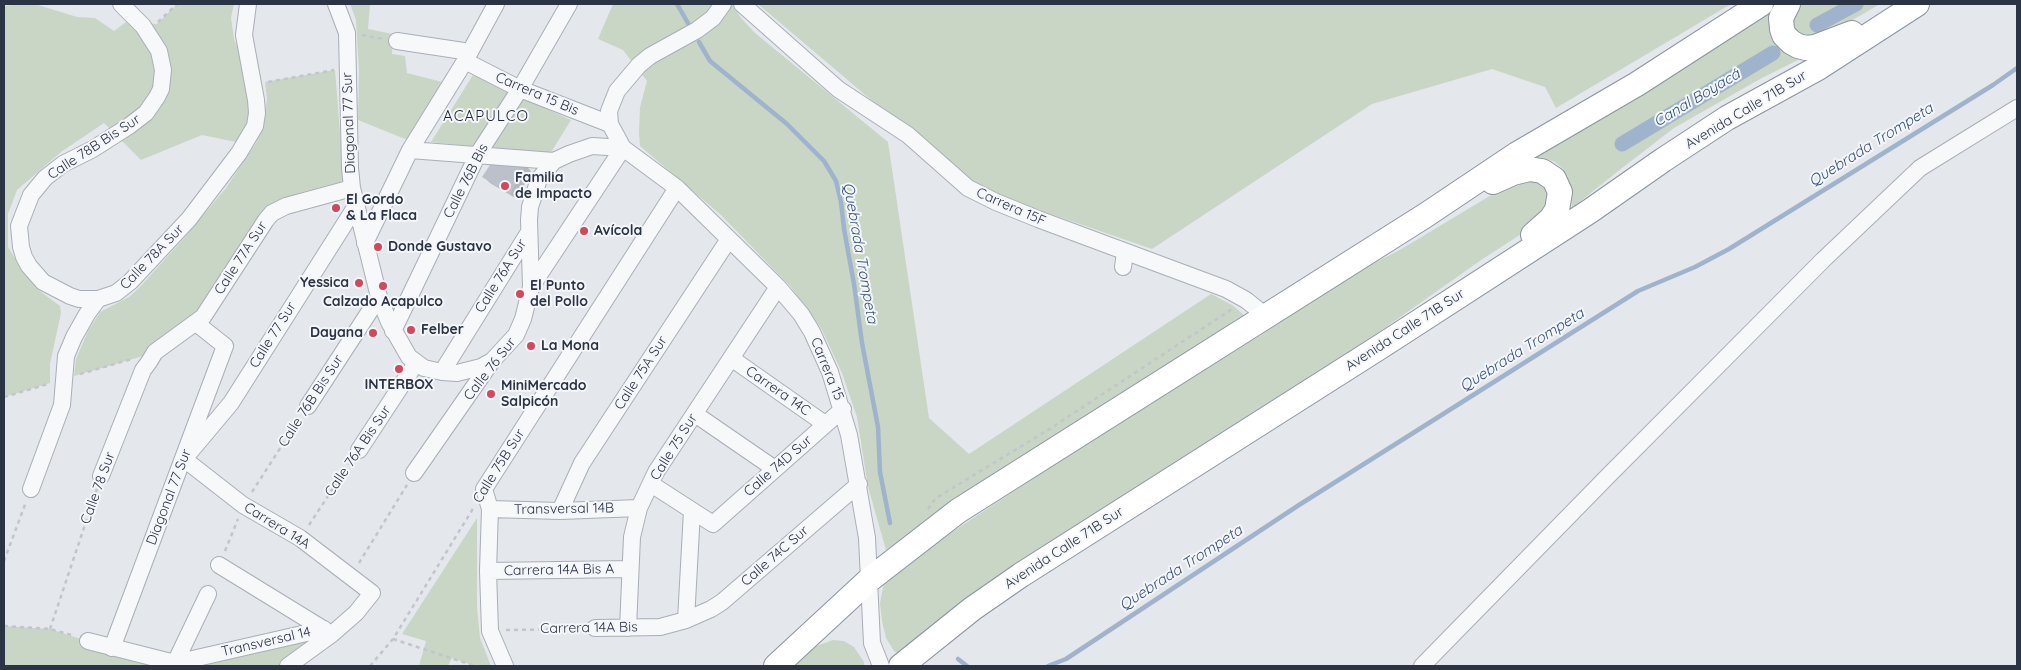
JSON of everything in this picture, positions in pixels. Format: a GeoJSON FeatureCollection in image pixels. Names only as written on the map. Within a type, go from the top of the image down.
{"type":"FeatureCollection","features":[{"type":"Feature","properties":{"kind":"highway"},"geometry":{"type":"LineString","coordinates":[[776,666],[870,580],[958,511],[1426,214],[1524,149],[1637,84],[1761,4]]}},
{"type":"Feature","properties":{"kind":"highway"},"geometry":{"type":"LineString","coordinates":[[1788,4],[1781,18],[1784,35],[1791,42],[1806,48],[1822,45],[1915,5]]}},
{"type":"Feature","properties":{"kind":"highway","name":"Avenida Calle 71B Sur"},"geometry":{"type":"LineString","coordinates":[[901,666],[965,614],[1021,575],[1382,345],[1590,210],[1727,118],[1818,68],[1915,5]]}},
{"type":"Feature","properties":{"kind":"highway"},"geometry":{"type":"LineString","coordinates":[[1426,214],[1513,173],[1529,169],[1549,174],[1558,186],[1560,200],[1557,210],[1551,219],[1460,294]]}},
{"type":"Feature","properties":{"kind":"street"},"geometry":{"type":"LineString","coordinates":[[121,4],[147,32]]}},
{"type":"Feature","properties":{"kind":"street","name":"Calle 78A Sur"},"geometry":{"type":"LineString","coordinates":[[98,299],[116,293],[130,282],[190,219],[234,160],[255,126],[257,113],[254,84],[244,35],[248,4]]}},
{"type":"Feature","properties":{"kind":"street","name":"Diagonal 77 Sur"},"geometry":{"type":"LineString","coordinates":[[336,4],[346,33],[350,168],[356,206],[379,297],[393,331],[409,357],[416,363]]}},
{"type":"Feature","properties":{"kind":"street"},"geometry":{"type":"LineString","coordinates":[[365,243],[410,150],[467,57],[496,4]]}},
{"type":"Feature","properties":{"kind":"street","name":"Calle 76B Bis"},"geometry":{"type":"LineString","coordinates":[[393,331],[478,154],[520,89],[569,4]]}},
{"type":"Feature","properties":{"kind":"street"},"geometry":{"type":"LineString","coordinates":[[623,148],[610,124],[609,111],[617,91],[639,65],[650,56],[697,30],[713,18],[723,4]]}},
{"type":"Feature","properties":{"kind":"street","name":"Carrera 15F"},"geometry":{"type":"LineString","coordinates":[[742,4],[838,89],[908,135],[968,188],[1124,259],[1226,289],[1246,300],[1266,316]]}},
{"type":"Feature","properties":{"kind":"street","name":"Calle 78B Bis Sur"},"geometry":{"type":"LineString","coordinates":[[98,299],[89,300],[70,296],[52,288],[36,274],[27,262],[21,247],[19,226],[31,195],[46,178],[64,164],[111,138],[146,113],[152,105],[161,89],[163,70],[159,52],[147,32]]}},
{"type":"Feature","properties":{"kind":"street","name":"Carrera 15 Bis"},"geometry":{"type":"LineString","coordinates":[[397,41],[467,57],[520,89],[610,124]]}},
{"type":"Feature","properties":{"kind":"street"},"geometry":{"type":"LineString","coordinates":[[1422,666],[1608,475],[1823,260],[1906,181],[1920,168],[2017,108]]}},
{"type":"Feature","properties":{"kind":"street"},"geometry":{"type":"LineString","coordinates":[[410,150],[554,160],[592,146],[623,148]]}},
{"type":"Feature","properties":{"kind":"street","name":"Carrera 15"},"geometry":{"type":"LineString","coordinates":[[623,148],[677,188],[730,239],[778,287],[801,314],[812,332],[830,372],[843,409],[859,484],[867,538],[872,643],[882,666]]}},
{"type":"Feature","properties":{"kind":"street","name":"Calle 76 Sur"},"geometry":{"type":"LineString","coordinates":[[414,473],[492,361],[516,335],[523,319],[531,287],[623,148]]}},
{"type":"Feature","properties":{"kind":"street","name":"Calle 76A Sur"},"geometry":{"type":"LineString","coordinates":[[442,372],[529,232],[530,207],[534,193],[539,179],[554,160]]}},
{"type":"Feature","properties":{"kind":"street","name":"Calle 77A Sur"},"geometry":{"type":"LineString","coordinates":[[155,352],[203,317],[260,228],[272,213],[296,203],[352,188]]}},
{"type":"Feature","properties":{"kind":"street","name":"Calle 75B Sur"},"geometry":{"type":"LineString","coordinates":[[484,489],[677,188]]}},
{"type":"Feature","properties":{"kind":"street","name":"Calle 77 Sur"},"geometry":{"type":"LineString","coordinates":[[184,459],[231,403],[356,206]]}},
{"type":"Feature","properties":{"kind":"street"},"geometry":{"type":"LineString","coordinates":[[529,232],[532,273],[531,287]]}},
{"type":"Feature","properties":{"kind":"street","name":"Calle 75A Sur"},"geometry":{"type":"LineString","coordinates":[[560,512],[582,463],[730,239]]}},
{"type":"Feature","properties":{"kind":"street","name":"Calle 75 Sur"},"geometry":{"type":"LineString","coordinates":[[628,628],[632,537],[639,508],[656,472],[778,287]]}},
{"type":"Feature","properties":{"kind":"street","name":"Calle 76B Bis Sur"},"geometry":{"type":"LineString","coordinates":[[308,406],[379,297]]}},
{"type":"Feature","properties":{"kind":"street"},"geometry":{"type":"LineString","coordinates":[[31,489],[62,405],[63,373],[66,356],[74,336],[98,299]]}},
{"type":"Feature","properties":{"kind":"street","name":"Diagonal 77 Sur"},"geometry":{"type":"LineString","coordinates":[[112,648],[225,346],[196,323]]}},
{"type":"Feature","properties":{"kind":"street","name":"Calle 78 Sur"},"geometry":{"type":"LineString","coordinates":[[101,476],[143,370],[155,352]]}},
{"type":"Feature","properties":{"kind":"street","name":"Carrera 14C"},"geometry":{"type":"LineString","coordinates":[[731,358],[825,424]]}},
{"type":"Feature","properties":{"kind":"street"},"geometry":{"type":"LineString","coordinates":[[416,363],[432,371],[457,373],[481,367],[492,361]]}},
{"type":"Feature","properties":{"kind":"street","name":"Calle 76A Bis Sur"},"geometry":{"type":"LineString","coordinates":[[359,450],[416,363]]}},
{"type":"Feature","properties":{"kind":"street","name":"Calle 74D Sur"},"geometry":{"type":"LineString","coordinates":[[692,511],[713,524],[843,409]]}},
{"type":"Feature","properties":{"kind":"street"},"geometry":{"type":"LineString","coordinates":[[695,414],[775,469]]}},
{"type":"Feature","properties":{"kind":"street","name":"Carrera 14A"},"geometry":{"type":"LineString","coordinates":[[184,459],[243,505],[300,538],[350,578],[372,592],[356,613],[328,632]]}},
{"type":"Feature","properties":{"kind":"street"},"geometry":{"type":"LineString","coordinates":[[651,484],[692,511],[686,620]]}},
{"type":"Feature","properties":{"kind":"street","name":"Calle 74C Sur"},"geometry":{"type":"LineString","coordinates":[[686,620],[722,602],[859,484]]}},
{"type":"Feature","properties":{"kind":"street"},"geometry":{"type":"LineString","coordinates":[[484,489],[490,509],[488,570],[490,631],[505,666]]}},
{"type":"Feature","properties":{"kind":"street","name":"Transversal 14B"},"geometry":{"type":"LineString","coordinates":[[490,509],[560,512],[639,508]]}},
{"type":"Feature","properties":{"kind":"street"},"geometry":{"type":"LineString","coordinates":[[219,565],[328,632],[288,666]]}},
{"type":"Feature","properties":{"kind":"street","name":"Carrera 14A Bis A"},"geometry":{"type":"LineString","coordinates":[[488,570],[630,569]]}},
{"type":"Feature","properties":{"kind":"street"},"geometry":{"type":"LineString","coordinates":[[175,663],[208,594]]}},
{"type":"Feature","properties":{"kind":"street","name":"Carrera 14A Bis"},"geometry":{"type":"LineString","coordinates":[[595,628],[660,627],[686,620]]}},
{"type":"Feature","properties":{"kind":"street","name":"Transversal 14"},"geometry":{"type":"LineString","coordinates":[[88,640],[112,648],[175,663],[328,632]]}},
{"type":"Feature","properties":{"kind":"path"},"geometry":{"type":"LineString","coordinates":[[147,32],[177,4]]}},
{"type":"Feature","properties":{"kind":"path"},"geometry":{"type":"LineString","coordinates":[[346,33],[397,41]]}},
{"type":"Feature","properties":{"kind":"path"},"geometry":{"type":"LineString","coordinates":[[254,84],[347,68]]}},
{"type":"Feature","properties":{"kind":"path","name":"Calle 76B Bis Sur"},"geometry":{"type":"LineString","coordinates":[[243,505],[308,406]]}},
{"type":"Feature","properties":{"kind":"path","name":"Calle 76A Bis Sur"},"geometry":{"type":"LineString","coordinates":[[300,538],[359,450]]}},
{"type":"Feature","properties":{"kind":"path"},"geometry":{"type":"LineString","coordinates":[[350,578],[414,473]]}},
{"type":"Feature","properties":{"kind":"path","name":"Calle 78 Sur"},"geometry":{"type":"LineString","coordinates":[[50,628],[101,476]]}},
{"type":"Feature","properties":{"kind":"path"},"geometry":{"type":"LineString","coordinates":[[4,561],[31,489]]}},
{"type":"Feature","properties":{"kind":"path","name":"Calle 75B Sur"},"geometry":{"type":"LineString","coordinates":[[370,666],[393,638],[484,489]]}},
{"type":"Feature","properties":{"kind":"path"},"geometry":{"type":"LineString","coordinates":[[4,626],[50,628],[88,640]]}},
{"type":"Feature","properties":{"kind":"path","name":"Carrera 14A Bis"},"geometry":{"type":"LineString","coordinates":[[490,631],[595,628]]}},
{"type":"Feature","properties":{"kind":"path"},"geometry":{"type":"LineString","coordinates":[[393,638],[475,666]]}},
{"type":"Feature","properties":{"kind":"green space"},"geometry":{"type":"Polygon","coordinates":[[[19,4],[38,5],[77,17],[95,18],[114,31],[126,22],[157,24],[177,4],[234,4],[231,18],[234,39],[242,59],[250,115],[246,131],[236,142],[202,135],[141,160],[104,123],[61,152],[17,190],[8,214],[8,247],[37,289],[60,306],[61,313],[50,364],[50,383],[4,397],[4,6],[19,4]]]}},
{"type":"Feature","properties":{"kind":"green space"},"geometry":{"type":"Polygon","coordinates":[[[350,4],[370,4],[368,29],[393,34],[392,54],[405,56],[407,73],[446,83],[410,141],[358,120],[359,70],[356,20],[350,4]]]}},
{"type":"Feature","properties":{"kind":"green space"},"geometry":{"type":"Polygon","coordinates":[[[613,4],[732,4],[741,18],[755,33],[888,142],[929,418],[969,454],[1211,294],[1232,305],[1244,315],[886,550],[868,487],[857,417],[842,373],[821,328],[790,286],[721,215],[640,146],[640,107],[647,81],[623,50],[598,39],[613,4]]]}},
{"type":"Feature","properties":{"kind":"green space"},"geometry":{"type":"Polygon","coordinates":[[[758,4],[1731,4],[1556,108],[1545,87],[1492,69],[1372,104],[1152,249],[987,192],[955,171],[758,4]]]}},
{"type":"Feature","properties":{"kind":"green space"},"geometry":{"type":"Polygon","coordinates":[[[1795,4],[1880,4],[1837,29],[1808,40],[1792,31],[1795,4]]]}},
{"type":"Feature","properties":{"kind":"green space"},"geometry":{"type":"Polygon","coordinates":[[[1769,10],[1771,25],[1802,58],[1760,79],[1674,128],[1572,208],[1571,192],[1563,169],[1555,162],[1532,156],[1769,10]]]}},
{"type":"Feature","properties":{"kind":"green space"},"geometry":{"type":"Polygon","coordinates":[[[335,70],[344,181],[282,199],[201,309],[150,354],[74,376],[76,359],[88,331],[100,312],[129,297],[139,288],[226,188],[256,143],[264,121],[267,99],[265,82],[335,70]]]}},
{"type":"Feature","properties":{"kind":"green space"},"geometry":{"type":"Polygon","coordinates":[[[473,75],[571,120],[550,154],[431,142],[473,75]]]}},
{"type":"Feature","properties":{"kind":"green space"},"geometry":{"type":"Polygon","coordinates":[[[1539,179],[1552,195],[1537,224],[1484,258],[1352,351],[901,655],[894,651],[886,638],[882,621],[880,603],[884,582],[923,551],[1092,440],[1261,335],[1352,274],[1398,251],[1513,182],[1539,179]]]}},
{"type":"Feature","properties":{"kind":"green space"},"geometry":{"type":"Polygon","coordinates":[[[477,518],[477,607],[480,638],[491,666],[475,666],[452,658],[448,666],[419,666],[426,641],[402,634],[477,518]]]}},
{"type":"Feature","properties":{"kind":"green space"},"geometry":{"type":"Polygon","coordinates":[[[4,626],[50,629],[179,666],[4,666],[4,626]]]}},
{"type":"Feature","properties":{"kind":"green space"},"geometry":{"type":"Polygon","coordinates":[[[311,632],[313,642],[284,666],[179,666],[311,632]]]}},
{"type":"Feature","properties":{"kind":"green space"},"geometry":{"type":"Polygon","coordinates":[[[833,640],[844,641],[854,647],[864,662],[864,666],[792,666],[811,648],[833,640]]]}},
{"type":"Feature","properties":{"kind":"building","name":"Familia de Impacto"},"geometry":{"type":"Polygon","coordinates":[[[492,162],[526,164],[510,194],[482,177],[492,162]]]}},
{"type":"Feature","properties":{"kind":"waterway","name":"Quebrada Trompeta"},"geometry":{"type":"LineString","coordinates":[[677,4],[689,25]]}},
{"type":"Feature","properties":{"kind":"waterway","name":"Canal Boyacá"},"geometry":{"type":"LineString","coordinates":[[1817,25],[1856,4]]}},
{"type":"Feature","properties":{"kind":"waterway","name":"Quebrada Trompeta"},"geometry":{"type":"LineString","coordinates":[[699,42],[710,61],[787,124],[824,161],[836,181],[841,202],[862,343],[878,427],[880,472],[890,523]]}},
{"type":"Feature","properties":{"kind":"waterway","name":"Canal Boyacá"},"geometry":{"type":"LineString","coordinates":[[1622,144],[1773,53]]}},
{"type":"Feature","properties":{"kind":"waterway","name":"Quebrada Trompeta"},"geometry":{"type":"LineString","coordinates":[[1048,666],[1066,659],[1299,505],[1638,291],[1695,267],[1729,249],[1993,85],[2017,68]]}},
{"type":"Feature","properties":{"kind":"waterway","name":"Quebrada Trompeta"},"geometry":{"type":"LineString","coordinates":[[958,659],[967,666]]}},
{"type":"Feature","properties":{"kind":"place","name":"Familia de Impacto"},"geometry":{"type":"Point","coordinates":[505,186]}},
{"type":"Feature","properties":{"kind":"place","name":"El Gordo & La Flaca"},"geometry":{"type":"Point","coordinates":[336,208]}},
{"type":"Feature","properties":{"kind":"place","name":"Avícola"},"geometry":{"type":"Point","coordinates":[584,231]}},
{"type":"Feature","properties":{"kind":"place","name":"Donde Gustavo"},"geometry":{"type":"Point","coordinates":[378,247]}},
{"type":"Feature","properties":{"kind":"place","name":"Yessica"},"geometry":{"type":"Point","coordinates":[359,283]}},
{"type":"Feature","properties":{"kind":"place","name":"Calzado Acapulco"},"geometry":{"type":"Point","coordinates":[383,286]}},
{"type":"Feature","properties":{"kind":"place","name":"El Punto del Pollo"},"geometry":{"type":"Point","coordinates":[520,294]}},
{"type":"Feature","properties":{"kind":"place","name":"Felber"},"geometry":{"type":"Point","coordinates":[411,330]}},
{"type":"Feature","properties":{"kind":"place","name":"Dayana"},"geometry":{"type":"Point","coordinates":[373,333]}},
{"type":"Feature","properties":{"kind":"place","name":"La Mona"},"geometry":{"type":"Point","coordinates":[531,346]}},
{"type":"Feature","properties":{"kind":"place","name":"INTERBOX"},"geometry":{"type":"Point","coordinates":[399,369]}},
{"type":"Feature","properties":{"kind":"place","name":"MiniMercado Salpicón"},"geometry":{"type":"Point","coordinates":[491,394]}},
{"type":"Feature","properties":{"kind":"district","name":"ACAPULCO"},"geometry":{"type":"Point","coordinates":[486,116]}}]}
